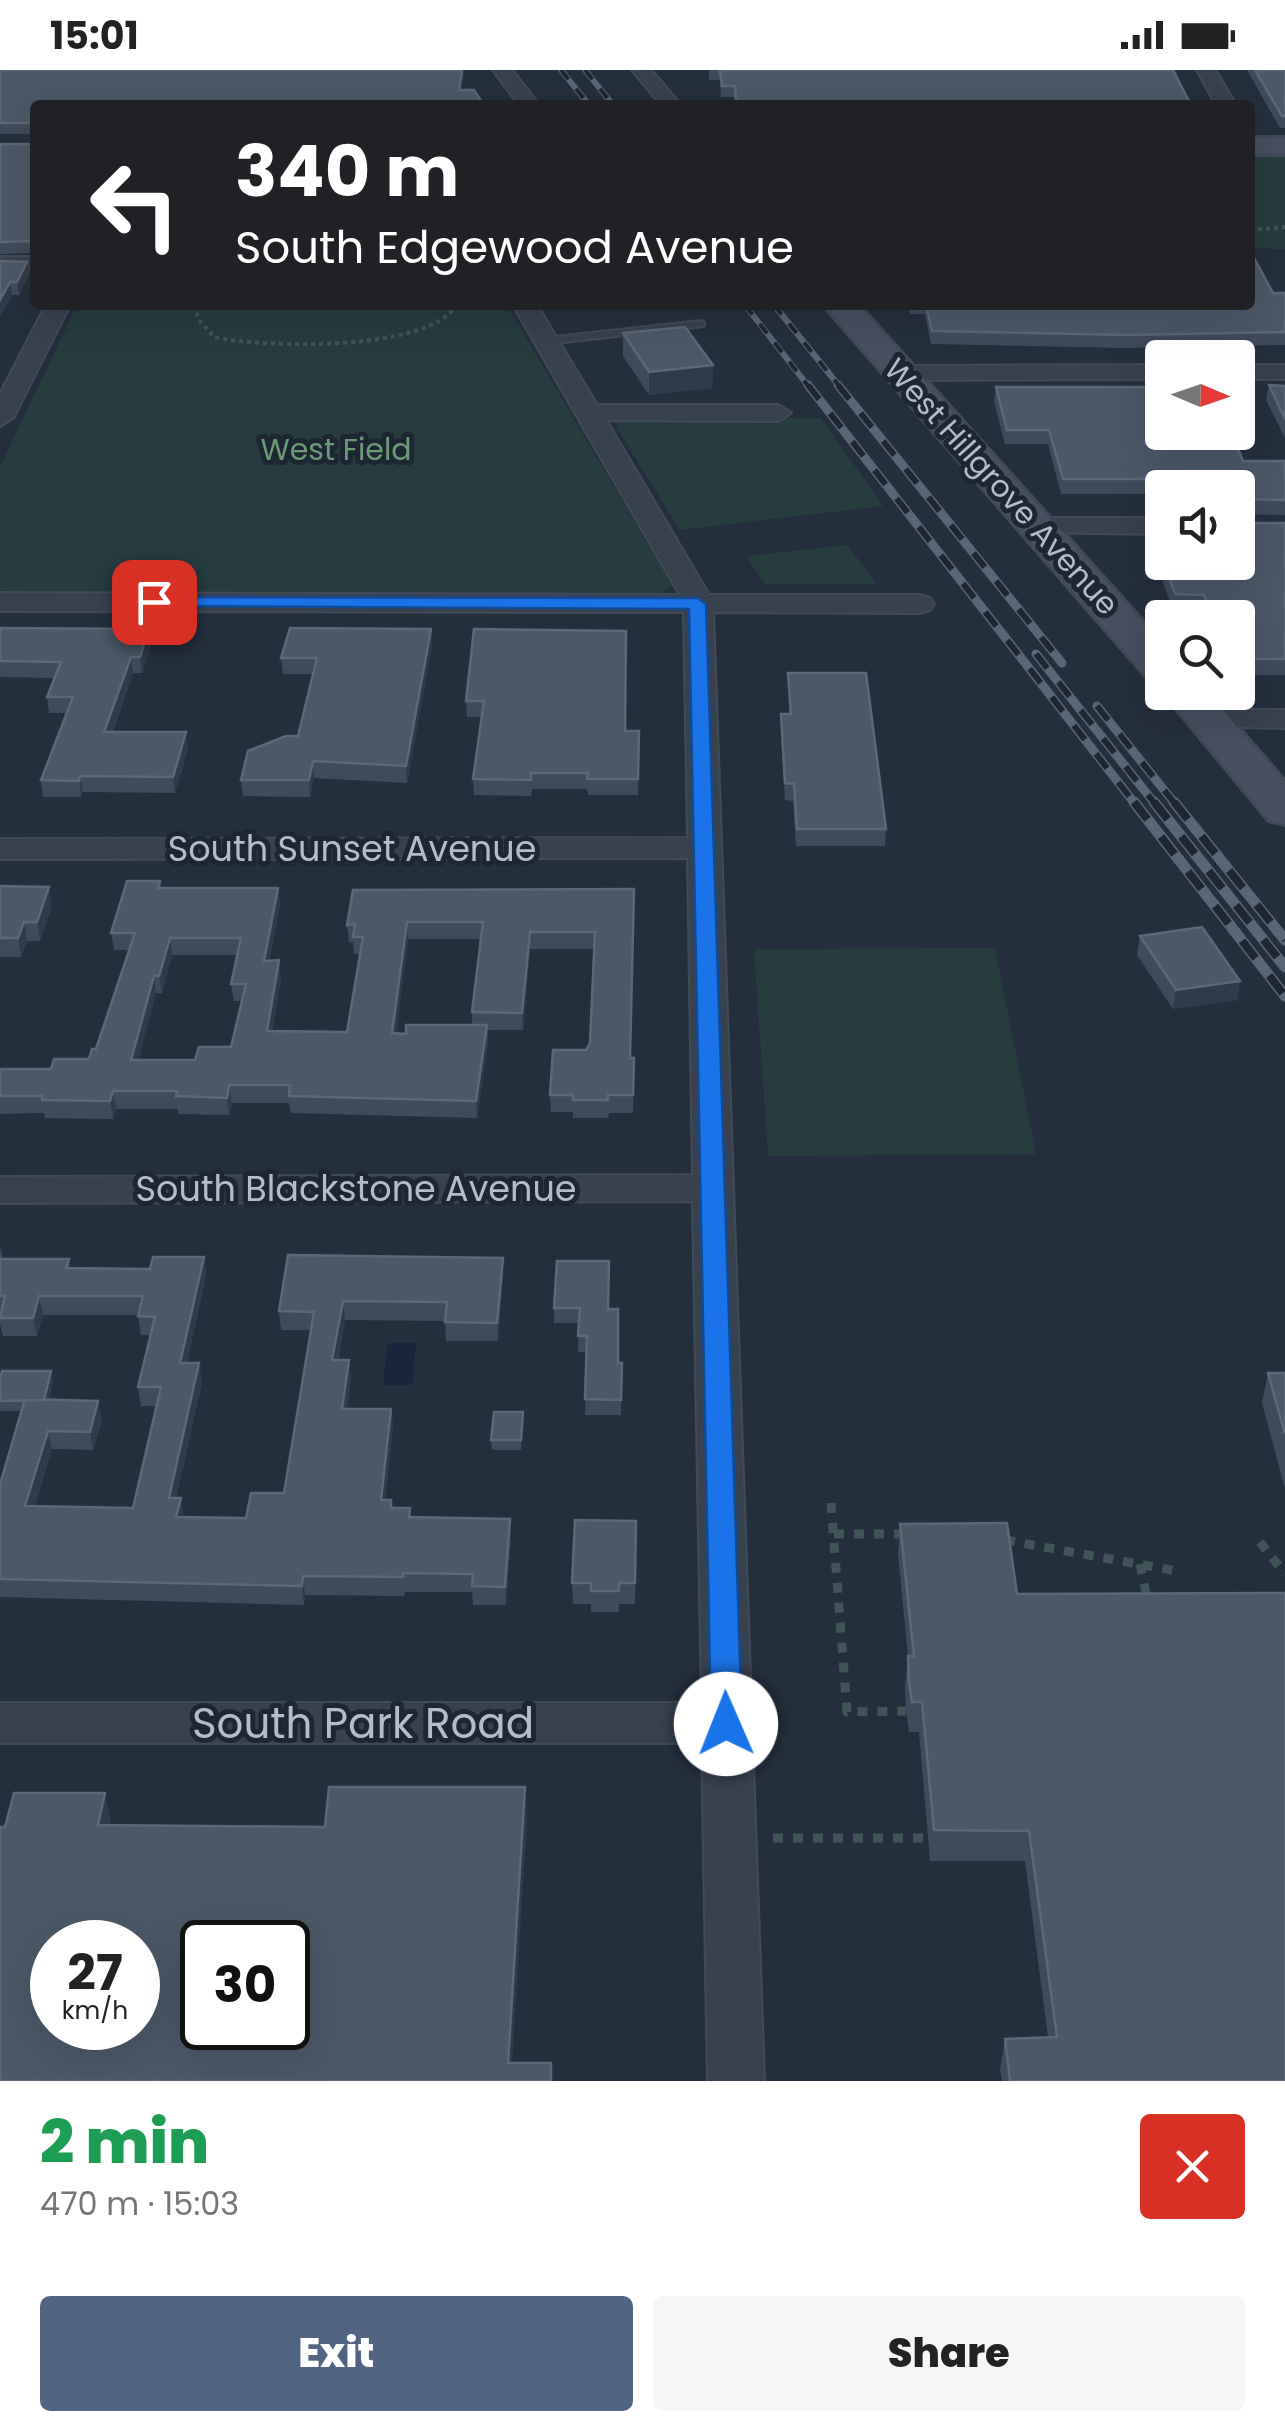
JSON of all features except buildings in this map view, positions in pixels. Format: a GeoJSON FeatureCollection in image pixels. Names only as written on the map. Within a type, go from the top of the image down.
{"type":"FeatureCollection","features":[{"type":"Feature","properties":{"kind":"street"},"geometry":{"type":"LineString","coordinates":[[502,70],[525,100]]}},
{"type":"Feature","properties":{"kind":"street"},"geometry":{"type":"LineString","coordinates":[[641,70],[667,100]]}},
{"type":"Feature","properties":{"kind":"street"},"geometry":{"type":"LineString","coordinates":[[1206,70],[1223,100]]}},
{"type":"Feature","properties":{"kind":"street"},"geometry":{"type":"LineString","coordinates":[[1255,146],[1285,146]]}},
{"type":"Feature","properties":{"kind":"street"},"geometry":{"type":"LineString","coordinates":[[0,264],[30,264]]}},
{"type":"Feature","properties":{"kind":"street"},"geometry":{"type":"LineString","coordinates":[[1,415],[55,310]]}},
{"type":"Feature","properties":{"kind":"street"},"geometry":{"type":"LineString","coordinates":[[528,310],[690,582],[698,604],[736,2081]]}},
{"type":"Feature","properties":{"kind":"street","name":"West Hillgrove Avenue"},"geometry":{"type":"LineString","coordinates":[[844,310],[1145,649]]}},
{"type":"Feature","properties":{"kind":"street"},"geometry":{"type":"LineString","coordinates":[[897,373],[1145,372]]}},
{"type":"Feature","properties":{"kind":"street"},"geometry":{"type":"LineString","coordinates":[[1255,372],[1285,372]]}},
{"type":"Feature","properties":{"kind":"street"},"geometry":{"type":"LineString","coordinates":[[589,412],[778,413]]}},
{"type":"Feature","properties":{"kind":"street"},"geometry":{"type":"LineString","coordinates":[[1036,526],[1145,526]]}},
{"type":"Feature","properties":{"kind":"street"},"geometry":{"type":"LineString","coordinates":[[0,602],[920,604]]}},
{"type":"Feature","properties":{"kind":"street"},"geometry":{"type":"LineString","coordinates":[[1199,710],[1285,810]]}},
{"type":"Feature","properties":{"kind":"street"},"geometry":{"type":"LineString","coordinates":[[1223,710],[1285,719]]}},
{"type":"Feature","properties":{"kind":"street","name":"South Sunset Avenue"},"geometry":{"type":"LineString","coordinates":[[0,849],[704,848]]}},
{"type":"Feature","properties":{"kind":"street","name":"South Blackstone Avenue"},"geometry":{"type":"LineString","coordinates":[[0,1190],[712,1188]]}},
{"type":"Feature","properties":{"kind":"street","name":"South Park Road"},"geometry":{"type":"LineString","coordinates":[[0,1724],[726,1724]]}},
{"type":"Feature","properties":{"kind":"lane"},"geometry":{"type":"LineString","coordinates":[[546,341],[700,324]]}},
{"type":"Feature","properties":{"kind":"path"},"geometry":{"type":"LineString","coordinates":[[1255,229],[1285,226]]}},
{"type":"Feature","properties":{"kind":"path"},"geometry":{"type":"LineString","coordinates":[[196,310],[214,337],[260,345],[426,328],[454,310]]}},
{"type":"Feature","properties":{"kind":"path"},"geometry":{"type":"LineString","coordinates":[[831,1503],[847,1712],[906,1712]]}},
{"type":"Feature","properties":{"kind":"path"},"geometry":{"type":"LineString","coordinates":[[834,1534],[912,1534]]}},
{"type":"Feature","properties":{"kind":"path"},"geometry":{"type":"LineString","coordinates":[[998,1539],[1177,1571]]}},
{"type":"Feature","properties":{"kind":"path"},"geometry":{"type":"LineString","coordinates":[[1260,1542],[1285,1574]]}},
{"type":"Feature","properties":{"kind":"path"},"geometry":{"type":"LineString","coordinates":[[1140,1564],[1150,1609]]}},
{"type":"Feature","properties":{"kind":"path"},"geometry":{"type":"LineString","coordinates":[[773,1838],[929,1838]]}},
{"type":"Feature","properties":{"kind":"green space"},"geometry":{"type":"Polygon","coordinates":[[[1255,151],[1285,151],[1285,250],[1255,247],[1255,151]]]}},
{"type":"Feature","properties":{"kind":"green space","name":"West Field"},"geometry":{"type":"Polygon","coordinates":[[[75,310],[510,310],[672,585],[659,594],[0,594],[0,467],[75,310]]]}},
{"type":"Feature","properties":{"kind":"green space"},"geometry":{"type":"Polygon","coordinates":[[[821,418],[883,506],[680,530],[616,427],[619,421],[821,418]]]}},
{"type":"Feature","properties":{"kind":"green space"},"geometry":{"type":"Polygon","coordinates":[[[848,545],[876,584],[765,584],[746,556],[848,545]]]}},
{"type":"Feature","properties":{"kind":"green space"},"geometry":{"type":"Polygon","coordinates":[[[995,948],[1036,1154],[768,1156],[754,949],[995,948]]]}},
{"type":"Feature","properties":{"kind":"water"},"geometry":{"type":"Polygon","coordinates":[[[388,1343],[416,1343],[412,1385],[383,1385],[388,1343]]]}},
{"type":"Feature","properties":{"kind":"railway"},"geometry":{"type":"LineString","coordinates":[[561,70],[585,100]]}},
{"type":"Feature","properties":{"kind":"railway"},"geometry":{"type":"LineString","coordinates":[[585,70],[609,100]]}},
{"type":"Feature","properties":{"kind":"railway"},"geometry":{"type":"LineString","coordinates":[[749,310],[809,387]]}},
{"type":"Feature","properties":{"kind":"railway"},"geometry":{"type":"LineString","coordinates":[[778,310],[840,387]]}},
{"type":"Feature","properties":{"kind":"railway"},"geometry":{"type":"LineString","coordinates":[[808,385],[1136,805]]}},
{"type":"Feature","properties":{"kind":"railway"},"geometry":{"type":"LineString","coordinates":[[838,385],[1062,663]]}},
{"type":"Feature","properties":{"kind":"railway"},"geometry":{"type":"LineString","coordinates":[[1036,654],[1156,805]]}},
{"type":"Feature","properties":{"kind":"railway"},"geometry":{"type":"LineString","coordinates":[[1097,706],[1176,805]]}},
{"type":"Feature","properties":{"kind":"railway"},"geometry":{"type":"LineString","coordinates":[[1134,802],[1285,996]]}},
{"type":"Feature","properties":{"kind":"railway"},"geometry":{"type":"LineString","coordinates":[[1154,802],[1285,967]]}},
{"type":"Feature","properties":{"kind":"railway"},"geometry":{"type":"LineString","coordinates":[[1174,802],[1285,940]]}},
{"type":"Feature","properties":{"kind":"route"},"geometry":{"type":"LineString","coordinates":[[154,602],[698,604],[726,1724]]}}]}
